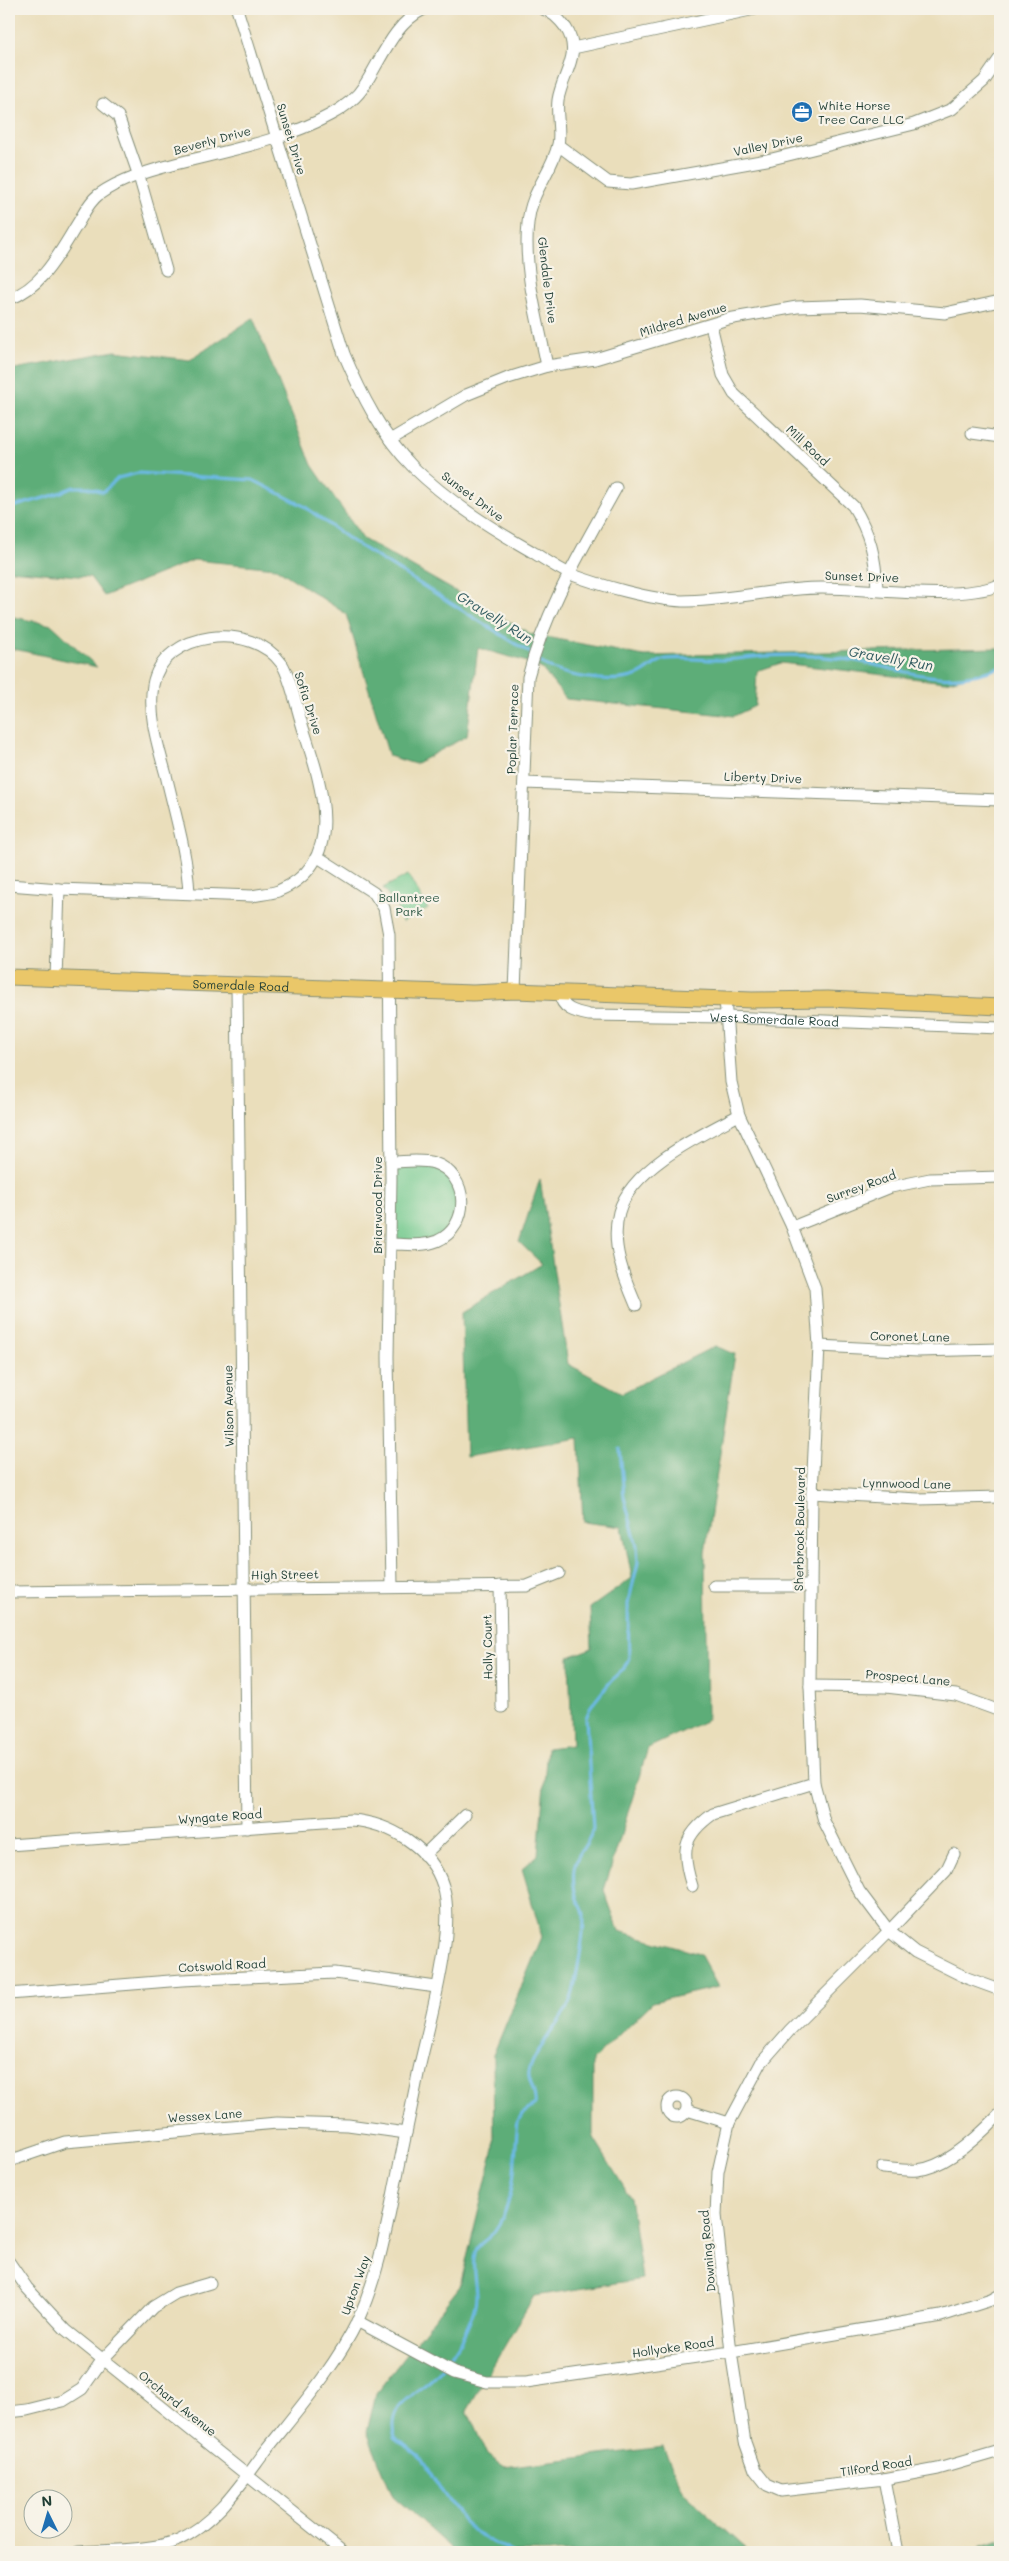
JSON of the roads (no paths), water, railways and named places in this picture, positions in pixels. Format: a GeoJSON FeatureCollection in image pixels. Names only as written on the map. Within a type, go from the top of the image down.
{"type":"FeatureCollection","features":[{"type":"Feature","properties":{"kind":"main road","name":"Somerdale Road"},"geometry":{"type":"LineString","coordinates":[[9,977],[473,993]]}},
{"type":"Feature","properties":{"kind":"main road","name":"West Somerdale Road"},"geometry":{"type":"LineString","coordinates":[[473,993],[515,991],[876,1001],[1000,1007]]}},
{"type":"Feature","properties":{"kind":"street","name":"Sunset Drive"},"geometry":{"type":"LineString","coordinates":[[237,9],[344,354],[361,394],[390,440],[413,467],[459,506],[500,533],[570,574],[637,593],[680,601],[820,588],[958,593],[986,590],[1000,585]]}},
{"type":"Feature","properties":{"kind":"street","name":"Beverly Drive"},"geometry":{"type":"LineString","coordinates":[[9,299],[22,295],[40,280],[61,251],[88,205],[97,196],[119,183],[277,137],[329,116],[349,103],[364,87],[396,32],[421,9]]}},
{"type":"Feature","properties":{"kind":"street"},"geometry":{"type":"LineString","coordinates":[[544,9],[562,23],[572,37],[573,48],[754,9]]}},
{"type":"Feature","properties":{"kind":"street","name":"Glendale Drive"},"geometry":{"type":"LineString","coordinates":[[547,366],[527,246],[528,222],[536,191],[551,164],[558,144],[558,99],[571,66],[573,48]]}},
{"type":"Feature","properties":{"kind":"street","name":"Valley Drive"},"geometry":{"type":"LineString","coordinates":[[558,144],[608,182],[631,184],[772,159],[914,124],[952,109],[984,81],[1000,58]]}},
{"type":"Feature","properties":{"kind":"street"},"geometry":{"type":"LineString","coordinates":[[103,104],[118,116],[139,176],[166,270]]}},
{"type":"Feature","properties":{"kind":"street","name":"Mildred Avenue"},"geometry":{"type":"LineString","coordinates":[[390,440],[466,395],[547,366],[595,359],[766,311],[797,307],[860,305],[945,313],[1000,300]]}},
{"type":"Feature","properties":{"kind":"street","name":"Mill Road"},"geometry":{"type":"LineString","coordinates":[[711,325],[723,375],[734,394],[853,506],[865,524],[874,552],[876,590]]}},
{"type":"Feature","properties":{"kind":"street"},"geometry":{"type":"LineString","coordinates":[[972,434],[1000,437]]}},
{"type":"Feature","properties":{"kind":"street","name":"Poplar Terrace"},"geometry":{"type":"LineString","coordinates":[[515,991],[528,677],[535,649],[570,574],[616,488]]}},
{"type":"Feature","properties":{"kind":"street","name":"Sofia Drive"},"geometry":{"type":"LineString","coordinates":[[9,885],[59,889],[252,896],[277,891],[295,882],[318,858],[324,836],[324,811],[317,769],[282,664],[264,647],[240,637],[198,640],[177,650],[159,668],[153,684],[152,700],[155,732],[188,871],[189,893]]}},
{"type":"Feature","properties":{"kind":"street","name":"Liberty Drive"},"geometry":{"type":"LineString","coordinates":[[524,783],[1000,800]]}},
{"type":"Feature","properties":{"kind":"street","name":"Briarwood Drive"},"geometry":{"type":"LineString","coordinates":[[318,858],[374,893],[384,908],[389,935],[391,1244],[388,1357],[392,1587]]}},
{"type":"Feature","properties":{"kind":"street"},"geometry":{"type":"LineString","coordinates":[[56,979],[59,889]]}},
{"type":"Feature","properties":{"kind":"street","name":"Wilson Avenue"},"geometry":{"type":"LineString","coordinates":[[237,985],[247,1828]]}},
{"type":"Feature","properties":{"kind":"street","name":"West Somerdale Road"},"geometry":{"type":"LineString","coordinates":[[560,993],[564,1005],[573,1012],[589,1015],[726,1017],[1000,1028]]}},
{"type":"Feature","properties":{"kind":"street","name":"Sherbrook Boulevard"},"geometry":{"type":"LineString","coordinates":[[725,998],[731,1082],[739,1115],[792,1226],[815,1288],[819,1346],[812,1493],[810,1686],[814,1783],[828,1830],[859,1891],[890,1931],[915,1952],[967,1978],[1000,1990]]}},
{"type":"Feature","properties":{"kind":"street"},"geometry":{"type":"LineString","coordinates":[[636,1304],[621,1271],[617,1240],[619,1212],[630,1189],[649,1171],[690,1141],[739,1115]]}},
{"type":"Feature","properties":{"kind":"street"},"geometry":{"type":"LineString","coordinates":[[391,1162],[434,1164],[449,1173],[456,1181],[461,1191],[462,1204],[457,1224],[443,1238],[419,1245],[391,1244]]}},
{"type":"Feature","properties":{"kind":"street","name":"Surrey Road"},"geometry":{"type":"LineString","coordinates":[[792,1226],[891,1188],[930,1179],[1000,1178]]}},
{"type":"Feature","properties":{"kind":"street","name":"Coronet Lane"},"geometry":{"type":"LineString","coordinates":[[819,1346],[918,1351],[1000,1349]]}},
{"type":"Feature","properties":{"kind":"street","name":"Lynnwood Lane"},"geometry":{"type":"LineString","coordinates":[[812,1493],[918,1499],[1000,1497]]}},
{"type":"Feature","properties":{"kind":"street","name":"High Street"},"geometry":{"type":"LineString","coordinates":[[9,1592],[526,1586],[558,1573]]}},
{"type":"Feature","properties":{"kind":"street","name":"Holly Court"},"geometry":{"type":"LineString","coordinates":[[500,1586],[502,1708]]}},
{"type":"Feature","properties":{"kind":"street"},"geometry":{"type":"LineString","coordinates":[[714,1586],[811,1586]]}},
{"type":"Feature","properties":{"kind":"street","name":"Prospect Lane"},"geometry":{"type":"LineString","coordinates":[[810,1686],[886,1687],[956,1695],[1000,1711]]}},
{"type":"Feature","properties":{"kind":"street"},"geometry":{"type":"LineString","coordinates":[[692,1886],[686,1866],[688,1838],[701,1822],[713,1814],[814,1783]]}},
{"type":"Feature","properties":{"kind":"street"},"geometry":{"type":"LineString","coordinates":[[424,1854],[465,1816]]}},
{"type":"Feature","properties":{"kind":"street","name":"Wyngate Road"},"geometry":{"type":"LineString","coordinates":[[9,1845],[351,1820],[368,1821],[394,1831],[424,1854]]}},
{"type":"Feature","properties":{"kind":"street","name":"Upton Way"},"geometry":{"type":"LineString","coordinates":[[78,2552],[141,2547],[177,2541],[208,2522],[247,2476],[330,2366],[357,2321],[378,2270],[448,1921],[448,1905],[443,1884],[424,1854]]}},
{"type":"Feature","properties":{"kind":"street","name":"Downing Road"},"geometry":{"type":"LineString","coordinates":[[759,2476],[745,2442],[731,2352],[716,2215],[718,2172],[729,2123],[767,2057],[790,2030],[890,1931],[946,1871],[954,1854]]}},
{"type":"Feature","properties":{"kind":"street","name":"Cotswold Road"},"geometry":{"type":"LineString","coordinates":[[9,1994],[182,1980],[335,1973],[436,1987]]}},
{"type":"Feature","properties":{"kind":"street"},"geometry":{"type":"LineString","coordinates":[[687,2110],[729,2123]]}},
{"type":"Feature","properties":{"kind":"street"},"geometry":{"type":"LineString","coordinates":[[882,2168],[919,2170],[944,2161],[980,2135],[1000,2114]]}},
{"type":"Feature","properties":{"kind":"street","name":"Wessex Lane"},"geometry":{"type":"LineString","coordinates":[[9,2160],[65,2142],[267,2124],[348,2125],[406,2133]]}},
{"type":"Feature","properties":{"kind":"street","name":"Orchard Avenue"},"geometry":{"type":"LineString","coordinates":[[9,2262],[27,2288],[66,2330],[343,2552]]}},
{"type":"Feature","properties":{"kind":"street"},"geometry":{"type":"LineString","coordinates":[[9,2412],[27,2410],[63,2400],[82,2389],[103,2360],[153,2307],[176,2292],[210,2283]]}},
{"type":"Feature","properties":{"kind":"street","name":"Hollyoke Road"},"geometry":{"type":"LineString","coordinates":[[357,2321],[454,2373],[487,2382],[526,2382],[731,2352],[941,2316],[991,2300],[1000,2295]]}},
{"type":"Feature","properties":{"kind":"street","name":"Tilford Road"},"geometry":{"type":"LineString","coordinates":[[759,2476],[767,2485],[781,2491],[884,2480],[938,2469],[1000,2451]]}},
{"type":"Feature","properties":{"kind":"street"},"geometry":{"type":"LineString","coordinates":[[884,2480],[898,2552]]}},
{"type":"Feature","properties":{"kind":"waterway","name":"Gravelly Run"},"geometry":{"type":"LineString","coordinates":[[9,508],[74,487],[87,487],[103,492],[118,478],[138,473],[253,480],[304,506],[350,540],[532,654]]}},
{"type":"Feature","properties":{"kind":"waterway","name":"Gravelly Run"},"geometry":{"type":"LineString","coordinates":[[537,659],[557,671],[586,678],[601,679],[628,678],[638,675],[659,661],[673,658],[729,660],[777,655],[811,656],[856,661],[911,673],[945,677],[963,677],[1000,667]]}},
{"type":"Feature","properties":{"kind":"waterway"},"geometry":{"type":"LineString","coordinates":[[512,2552],[475,2532],[463,2521],[423,2460],[395,2437],[393,2426],[394,2416],[398,2408],[441,2369],[458,2345],[470,2321],[476,2301],[473,2264],[475,2253],[480,2245],[494,2232],[504,2214],[513,2180],[518,2121],[522,2114],[535,2105],[535,2095],[529,2079],[529,2072],[539,2050],[566,2010],[574,1988],[584,1925],[583,1909],[575,1892],[574,1869],[577,1858],[589,1839],[593,1828],[586,1718],[591,1706],[611,1681],[623,1670],[629,1658],[628,1604],[638,1563],[637,1546],[624,1497],[620,1449]]}},
{"type":"Feature","properties":{"kind":"place","name":"White Horse Tree Care LLC"},"geometry":{"type":"Point","coordinates":[802,112]}},
{"type":"Feature","properties":{"kind":"park label","name":"Ballantree Park"},"geometry":{"type":"Point","coordinates":[409,904]}}]}
